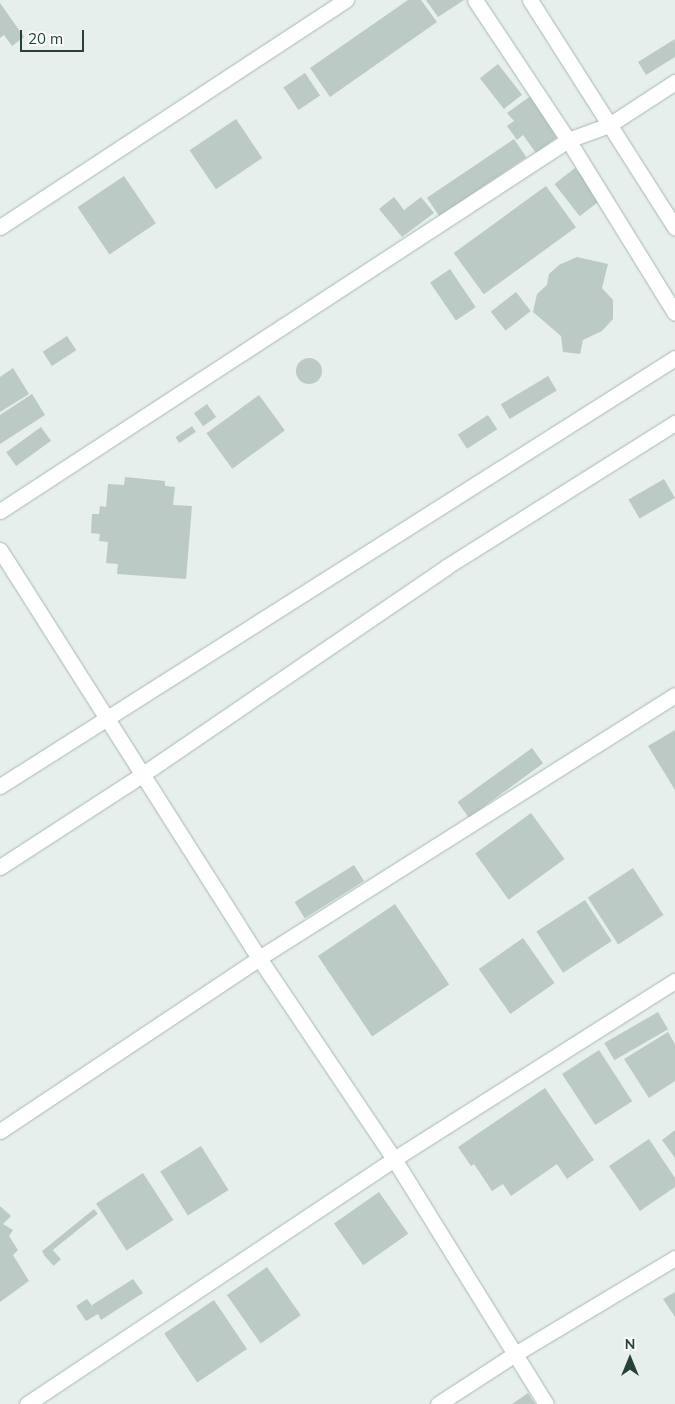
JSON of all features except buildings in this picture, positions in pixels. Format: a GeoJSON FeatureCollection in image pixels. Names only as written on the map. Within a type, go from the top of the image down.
{"type":"FeatureCollection","features":[{"type":"Feature","properties":{"kind":"street"},"geometry":{"type":"LineString","coordinates":[[0,227],[346,0]]}},
{"type":"Feature","properties":{"kind":"street"},"geometry":{"type":"LineString","coordinates":[[475,0],[568,140],[675,313]]}},
{"type":"Feature","properties":{"kind":"street"},"geometry":{"type":"LineString","coordinates":[[530,0],[675,228]]}},
{"type":"Feature","properties":{"kind":"street"},"geometry":{"type":"LineString","coordinates":[[0,511],[568,140],[609,125],[675,82]]}},
{"type":"Feature","properties":{"kind":"street"},"geometry":{"type":"LineString","coordinates":[[0,786],[106,717],[675,358]]}},
{"type":"Feature","properties":{"kind":"street"},"geometry":{"type":"LineString","coordinates":[[0,867],[142,774],[446,567],[675,422]]}},
{"type":"Feature","properties":{"kind":"street"},"geometry":{"type":"LineString","coordinates":[[0,550],[259,958],[394,1159],[546,1404]]}},
{"type":"Feature","properties":{"kind":"street"},"geometry":{"type":"LineString","coordinates":[[0,1130],[259,958],[675,695]]}},
{"type":"Feature","properties":{"kind":"street"},"geometry":{"type":"LineString","coordinates":[[27,1404],[394,1159],[675,981]]}},
{"type":"Feature","properties":{"kind":"street"},"geometry":{"type":"LineString","coordinates":[[438,1404],[515,1354],[675,1258]]}}]}
